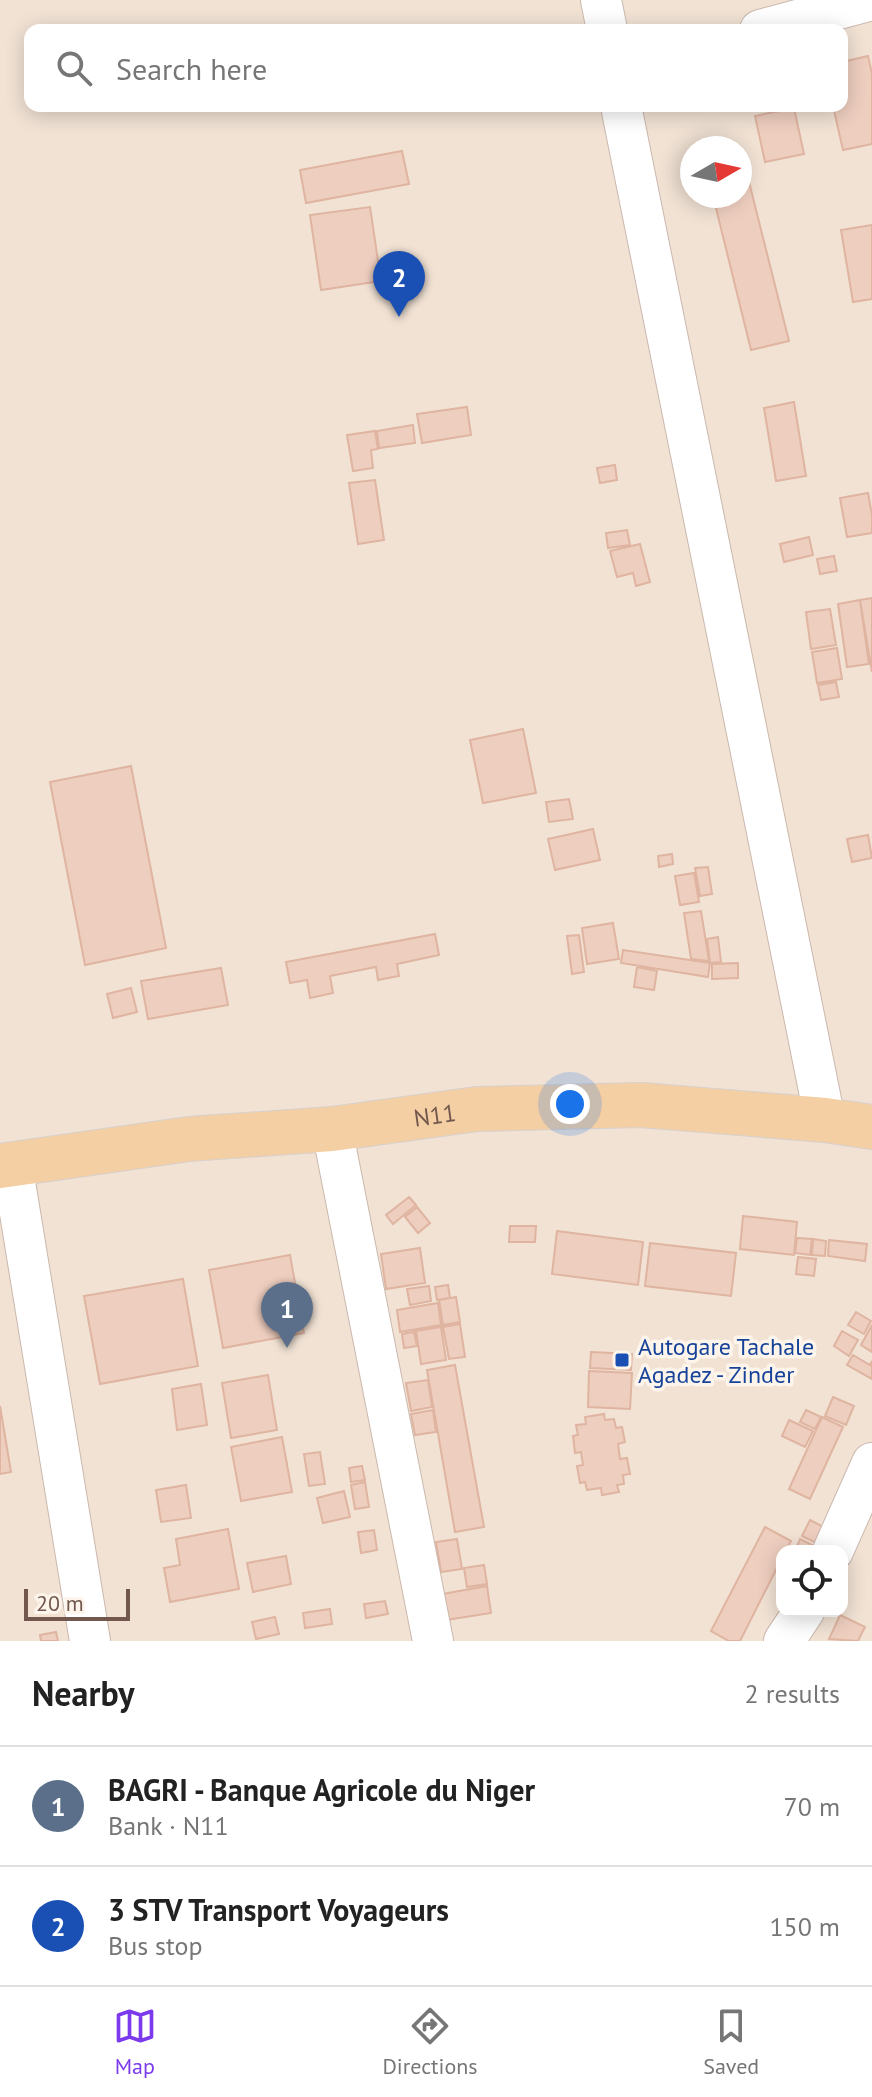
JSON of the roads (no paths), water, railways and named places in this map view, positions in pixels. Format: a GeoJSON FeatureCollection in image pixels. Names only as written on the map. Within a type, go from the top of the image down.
{"type":"FeatureCollection","features":[{"type":"Feature","properties":{"kind":"main road","name":"N11"},"geometry":{"type":"LineString","coordinates":[[6,1165],[189,1139],[332,1129],[477,1109],[641,1105],[825,1120],[872,1127]]}},
{"type":"Feature","properties":{"kind":"street"},"geometry":{"type":"LineString","coordinates":[[601,0],[606,24]]}},
{"type":"Feature","properties":{"kind":"street"},"geometry":{"type":"LineString","coordinates":[[782,24],[872,0]]}},
{"type":"Feature","properties":{"kind":"street"},"geometry":{"type":"LineString","coordinates":[[622,112],[825,1120]]}},
{"type":"Feature","properties":{"kind":"street"},"geometry":{"type":"LineString","coordinates":[[332,1129],[433,1641]]}},
{"type":"Feature","properties":{"kind":"street"},"geometry":{"type":"LineString","coordinates":[[6,1165],[90,1641]]}},
{"type":"Feature","properties":{"kind":"street"},"geometry":{"type":"LineString","coordinates":[[836,1545],[872,1463]]}},
{"type":"Feature","properties":{"kind":"street"},"geometry":{"type":"LineString","coordinates":[[784,1641],[800,1617]]}},
{"type":"Feature","properties":{"kind":"place","name":"3 STV Transport Voyageurs"},"geometry":{"type":"Point","coordinates":[399,317]}},
{"type":"Feature","properties":{"kind":"place","name":"BAGRI - Banque Agricole du Niger"},"geometry":{"type":"Point","coordinates":[287,1348]}},
{"type":"Feature","properties":{"kind":"place","name":"Autogare Tachale Agadez - Zinder"},"geometry":{"type":"Point","coordinates":[622,1360]}}]}
